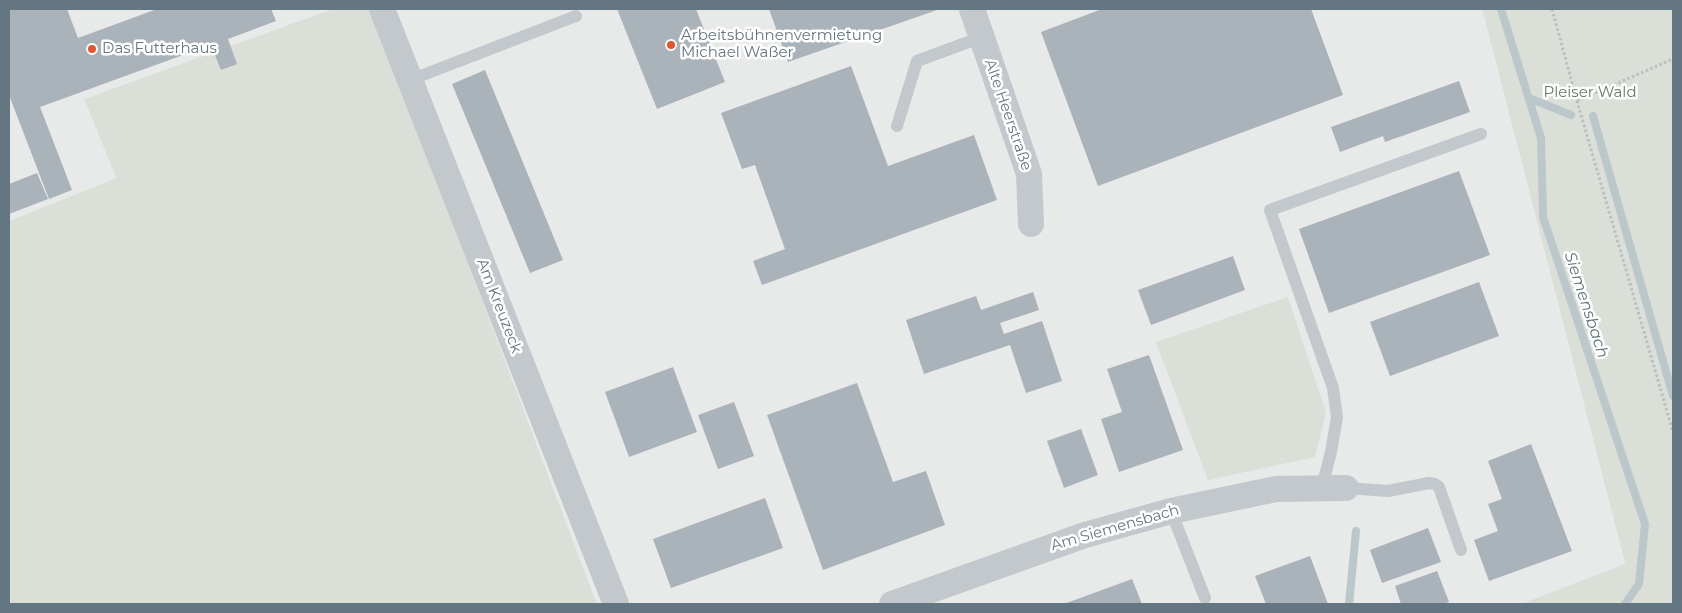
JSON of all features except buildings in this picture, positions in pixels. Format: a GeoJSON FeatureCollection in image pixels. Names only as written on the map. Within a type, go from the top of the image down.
{"type":"FeatureCollection","features":[{"type":"Feature","properties":{"kind":"street","name":"Am Kreuzeck"},"geometry":{"type":"LineString","coordinates":[[382,9],[616,604]]}},
{"type":"Feature","properties":{"kind":"street","name":"Alte Heerstraße"},"geometry":{"type":"LineString","coordinates":[[972,9],[1029,174],[1031,224]]}},
{"type":"Feature","properties":{"kind":"street","name":"Am Siemensbach"},"geometry":{"type":"LineString","coordinates":[[892,604],[1084,535],[1171,511],[1276,489],[1334,488]]}},
{"type":"Feature","properties":{"kind":"lane"},"geometry":{"type":"LineString","coordinates":[[410,80],[576,16]]}},
{"type":"Feature","properties":{"kind":"lane"},"geometry":{"type":"LineString","coordinates":[[897,126],[917,61],[982,37]]}},
{"type":"Feature","properties":{"kind":"lane"},"geometry":{"type":"LineString","coordinates":[[1461,550],[1438,486],[1435,484],[1429,483],[1388,491],[1334,488],[1331,452],[1337,417],[1333,388],[1270,210],[1481,134]]}},
{"type":"Feature","properties":{"kind":"lane"},"geometry":{"type":"LineString","coordinates":[[1171,511],[1205,598]]}},
{"type":"Feature","properties":{"kind":"path"},"geometry":{"type":"LineString","coordinates":[[1552,9],[1673,432]]}},
{"type":"Feature","properties":{"kind":"path"},"geometry":{"type":"LineString","coordinates":[[1577,101],[1673,59]]}},
{"type":"Feature","properties":{"kind":"shaded area"},"geometry":{"type":"Polygon","coordinates":[[[9,9],[332,9],[84,99],[116,178],[9,221],[9,9]]]}},
{"type":"Feature","properties":{"kind":"shaded area"},"geometry":{"type":"Polygon","coordinates":[[[372,9],[1482,9],[1625,565],[1521,604],[597,604],[372,9]]]}},
{"type":"Feature","properties":{"kind":"green space"},"geometry":{"type":"Polygon","coordinates":[[[332,9],[372,9],[597,604],[9,604],[9,221],[116,178],[84,99],[332,9]]]}},
{"type":"Feature","properties":{"kind":"green space","name":"Pleiser Wald"},"geometry":{"type":"Polygon","coordinates":[[[1482,9],[1673,9],[1673,604],[1521,604],[1625,564],[1482,9]]]}},
{"type":"Feature","properties":{"kind":"green space"},"geometry":{"type":"Polygon","coordinates":[[[1288,297],[1326,413],[1315,457],[1208,480],[1156,342],[1288,297]]]}},
{"type":"Feature","properties":{"kind":"waterway","name":"Siemensbach"},"geometry":{"type":"LineString","coordinates":[[1501,9],[1541,138],[1543,217],[1645,524],[1639,584],[1625,604]]}},
{"type":"Feature","properties":{"kind":"waterway"},"geometry":{"type":"LineString","coordinates":[[1529,98],[1571,115]]}},
{"type":"Feature","properties":{"kind":"waterway"},"geometry":{"type":"LineString","coordinates":[[1593,116],[1673,396]]}},
{"type":"Feature","properties":{"kind":"waterway"},"geometry":{"type":"LineString","coordinates":[[1349,604],[1356,531]]}},
{"type":"Feature","properties":{"kind":"place","name":"Arbeitsbühnenvermietung Michael Waßer"},"geometry":{"type":"Point","coordinates":[671,45]}},
{"type":"Feature","properties":{"kind":"place","name":"Das Futterhaus"},"geometry":{"type":"Point","coordinates":[92,49]}}]}
